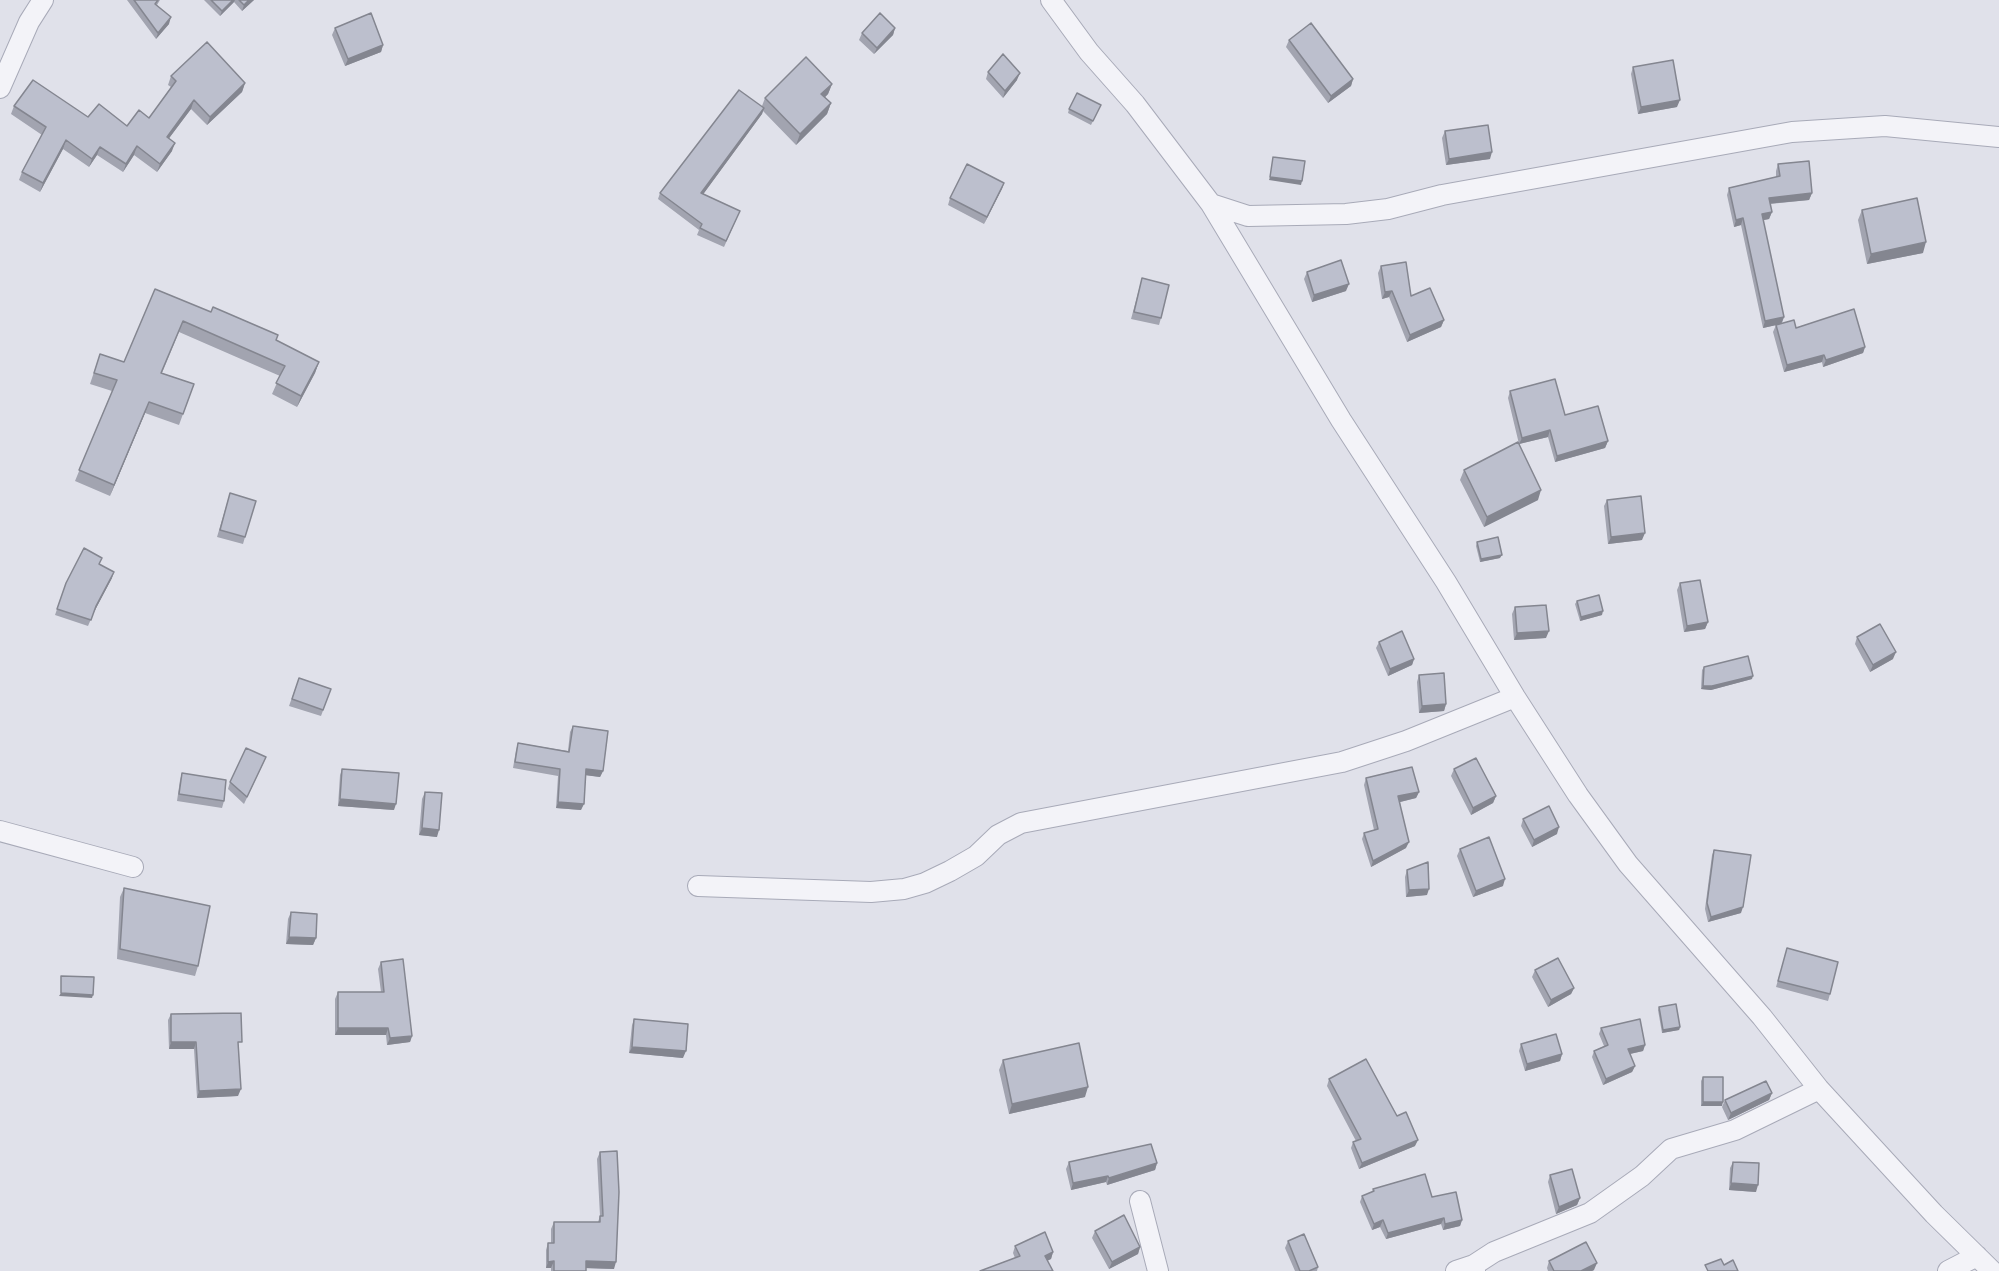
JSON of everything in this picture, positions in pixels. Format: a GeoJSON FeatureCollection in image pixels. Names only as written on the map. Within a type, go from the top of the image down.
{"type":"FeatureCollection","features":[{"type":"Feature","properties":{"kind":"street"},"geometry":{"type":"LineString","coordinates":[[0,88],[29,22],[43,0]]}},
{"type":"Feature","properties":{"kind":"street"},"geometry":{"type":"LineString","coordinates":[[1051,0],[1089,52],[1135,104],[1211,204],[1341,420],[1446,582],[1515,697],[1578,795],[1628,864],[1708,954],[1820,1089],[1934,1214],[1992,1271]]}},
{"type":"Feature","properties":{"kind":"street"},"geometry":{"type":"LineString","coordinates":[[1211,204],[1248,216],[1299,217],[1378,211],[1442,195],[1792,132],[1885,126],[1999,137]]}},
{"type":"Feature","properties":{"kind":"street"},"geometry":{"type":"LineString","coordinates":[[698,886],[871,892],[904,890],[926,884],[959,866],[976,856],[998,835],[1021,823],[1342,762],[1406,741],[1515,697]]}},
{"type":"Feature","properties":{"kind":"street"},"geometry":{"type":"LineString","coordinates":[[0,831],[133,867]]}},
{"type":"Feature","properties":{"kind":"street"},"geometry":{"type":"LineString","coordinates":[[1468,1269],[1494,1252],[1590,1214],[1642,1176],[1671,1149],[1735,1130],[1820,1089]]}},
{"type":"Feature","properties":{"kind":"street"},"geometry":{"type":"LineString","coordinates":[[1140,1201],[1158,1271]]}},
{"type":"Feature","properties":{"kind":"street"},"geometry":{"type":"LineString","coordinates":[[1948,1271],[1977,1256]]}},
{"type":"Feature","properties":{"kind":"building"},"geometry":{"type":"Polygon","coordinates":[[[134,0],[158,0],[155,4],[171,17],[158,33],[134,0]]]}},
{"type":"Feature","properties":{"kind":"building"},"geometry":{"type":"Polygon","coordinates":[[[211,0],[233,0],[222,11],[211,0]]]}},
{"type":"Feature","properties":{"kind":"building"},"geometry":{"type":"Polygon","coordinates":[[[239,0],[249,0],[244,5],[239,0]]]}},
{"type":"Feature","properties":{"kind":"building"},"geometry":{"type":"Polygon","coordinates":[[[371,13],[383,45],[348,59],[335,28],[371,13]]]}},
{"type":"Feature","properties":{"kind":"building"},"geometry":{"type":"Polygon","coordinates":[[[880,13],[895,28],[877,48],[862,33],[880,13]]]}},
{"type":"Feature","properties":{"kind":"building"},"geometry":{"type":"Polygon","coordinates":[[[1311,23],[1353,79],[1331,96],[1289,40],[1311,23]]]}},
{"type":"Feature","properties":{"kind":"building"},"geometry":{"type":"Polygon","coordinates":[[[207,42],[245,83],[210,117],[194,100],[167,137],[175,143],[160,164],[137,146],[126,164],[100,147],[92,159],[66,140],[43,183],[22,172],[46,127],[14,106],[33,80],[88,117],[99,104],[127,126],[139,110],[149,118],[176,81],[171,76],[207,42]]]}},
{"type":"Feature","properties":{"kind":"building"},"geometry":{"type":"Polygon","coordinates":[[[1003,54],[1020,73],[1005,91],[988,72],[1003,54]]]}},
{"type":"Feature","properties":{"kind":"building"},"geometry":{"type":"Polygon","coordinates":[[[806,57],[832,84],[821,94],[831,103],[800,134],[765,98],[806,57]]]}},
{"type":"Feature","properties":{"kind":"building"},"geometry":{"type":"Polygon","coordinates":[[[1673,60],[1680,100],[1641,107],[1633,67],[1673,60]]]}},
{"type":"Feature","properties":{"kind":"building"},"geometry":{"type":"Polygon","coordinates":[[[739,90],[764,108],[701,193],[740,211],[726,241],[700,228],[702,224],[660,193],[739,90]]]}},
{"type":"Feature","properties":{"kind":"building"},"geometry":{"type":"Polygon","coordinates":[[[1077,93],[1101,105],[1093,121],[1069,109],[1077,93]]]}},
{"type":"Feature","properties":{"kind":"building"},"geometry":{"type":"Polygon","coordinates":[[[1488,125],[1492,152],[1449,159],[1445,131],[1488,125]]]}},
{"type":"Feature","properties":{"kind":"building"},"geometry":{"type":"Polygon","coordinates":[[[1273,157],[1305,161],[1302,181],[1270,177],[1273,157]]]}},
{"type":"Feature","properties":{"kind":"building"},"geometry":{"type":"Polygon","coordinates":[[[1809,161],[1812,193],[1769,198],[1772,212],[1762,214],[1784,317],[1765,321],[1743,218],[1736,220],[1729,188],[1780,176],[1778,164],[1809,161]]]}},
{"type":"Feature","properties":{"kind":"building"},"geometry":{"type":"Polygon","coordinates":[[[967,164],[1004,183],[987,217],[950,198],[967,164]]]}},
{"type":"Feature","properties":{"kind":"building"},"geometry":{"type":"Polygon","coordinates":[[[1917,198],[1926,242],[1871,254],[1862,210],[1917,198]]]}},
{"type":"Feature","properties":{"kind":"building"},"geometry":{"type":"Polygon","coordinates":[[[1341,260],[1349,284],[1314,295],[1307,272],[1341,260]]]}},
{"type":"Feature","properties":{"kind":"building"},"geometry":{"type":"Polygon","coordinates":[[[1406,262],[1411,296],[1430,288],[1444,320],[1410,335],[1392,291],[1385,292],[1381,266],[1406,262]]]}},
{"type":"Feature","properties":{"kind":"building"},"geometry":{"type":"Polygon","coordinates":[[[1142,278],[1169,285],[1161,318],[1134,312],[1142,278]]]}},
{"type":"Feature","properties":{"kind":"building"},"geometry":{"type":"Polygon","coordinates":[[[155,289],[211,312],[213,307],[278,335],[276,340],[319,362],[301,396],[276,383],[285,366],[183,321],[161,373],[194,384],[183,414],[149,402],[114,485],[79,470],[117,380],[94,373],[100,354],[124,362],[155,289]]]}},
{"type":"Feature","properties":{"kind":"building"},"geometry":{"type":"Polygon","coordinates":[[[1854,309],[1865,347],[1826,360],[1824,355],[1787,365],[1776,325],[1794,320],[1796,328],[1854,309]]]}},
{"type":"Feature","properties":{"kind":"building"},"geometry":{"type":"Polygon","coordinates":[[[1555,379],[1565,415],[1598,406],[1608,441],[1557,456],[1550,430],[1522,438],[1510,391],[1555,379]]]}},
{"type":"Feature","properties":{"kind":"building"},"geometry":{"type":"Polygon","coordinates":[[[1518,442],[1541,490],[1487,517],[1464,470],[1518,442]]]}},
{"type":"Feature","properties":{"kind":"building"},"geometry":{"type":"Polygon","coordinates":[[[230,493],[256,501],[245,537],[220,530],[230,493]]]}},
{"type":"Feature","properties":{"kind":"building"},"geometry":{"type":"Polygon","coordinates":[[[1641,496],[1645,533],[1611,537],[1607,500],[1641,496]]]}},
{"type":"Feature","properties":{"kind":"building"},"geometry":{"type":"Polygon","coordinates":[[[1498,537],[1502,555],[1481,559],[1477,542],[1498,537]]]}},
{"type":"Feature","properties":{"kind":"building"},"geometry":{"type":"Polygon","coordinates":[[[84,548],[102,558],[99,564],[114,572],[91,620],[57,609],[66,583],[84,548]]]}},
{"type":"Feature","properties":{"kind":"building"},"geometry":{"type":"Polygon","coordinates":[[[1700,580],[1708,622],[1687,626],[1680,583],[1700,580]]]}},
{"type":"Feature","properties":{"kind":"building"},"geometry":{"type":"Polygon","coordinates":[[[1599,595],[1603,611],[1581,617],[1577,601],[1599,595]]]}},
{"type":"Feature","properties":{"kind":"building"},"geometry":{"type":"Polygon","coordinates":[[[1546,605],[1549,631],[1517,633],[1515,607],[1546,605]]]}},
{"type":"Feature","properties":{"kind":"building"},"geometry":{"type":"Polygon","coordinates":[[[1880,624],[1896,652],[1873,665],[1857,637],[1880,624]]]}},
{"type":"Feature","properties":{"kind":"building"},"geometry":{"type":"Polygon","coordinates":[[[1402,631],[1414,659],[1390,669],[1379,642],[1402,631]]]}},
{"type":"Feature","properties":{"kind":"building"},"geometry":{"type":"Polygon","coordinates":[[[1748,656],[1753,676],[1703,686],[1704,667],[1748,656]]]}},
{"type":"Feature","properties":{"kind":"building"},"geometry":{"type":"Polygon","coordinates":[[[1444,673],[1446,704],[1422,706],[1419,675],[1444,673]]]}},
{"type":"Feature","properties":{"kind":"building"},"geometry":{"type":"Polygon","coordinates":[[[299,678],[331,689],[323,710],[292,699],[299,678]]]}},
{"type":"Feature","properties":{"kind":"building"},"geometry":{"type":"Polygon","coordinates":[[[573,726],[608,731],[603,771],[586,769],[584,804],[558,802],[560,769],[515,762],[518,743],[569,752],[573,726]]]}},
{"type":"Feature","properties":{"kind":"building"},"geometry":{"type":"Polygon","coordinates":[[[246,748],[266,757],[247,797],[230,782],[246,748]]]}},
{"type":"Feature","properties":{"kind":"building"},"geometry":{"type":"Polygon","coordinates":[[[1476,758],[1496,796],[1473,808],[1454,769],[1476,758]]]}},
{"type":"Feature","properties":{"kind":"building"},"geometry":{"type":"Polygon","coordinates":[[[1412,767],[1419,792],[1398,796],[1409,842],[1373,861],[1364,833],[1378,829],[1366,778],[1412,767]]]}},
{"type":"Feature","properties":{"kind":"building"},"geometry":{"type":"Polygon","coordinates":[[[342,769],[399,773],[396,804],[340,799],[342,769]]]}},
{"type":"Feature","properties":{"kind":"building"},"geometry":{"type":"Polygon","coordinates":[[[182,773],[226,780],[224,801],[179,794],[182,773]]]}},
{"type":"Feature","properties":{"kind":"building"},"geometry":{"type":"Polygon","coordinates":[[[425,792],[442,793],[439,830],[422,828],[425,792]]]}},
{"type":"Feature","properties":{"kind":"building"},"geometry":{"type":"Polygon","coordinates":[[[1549,806],[1559,827],[1534,840],[1523,819],[1549,806]]]}},
{"type":"Feature","properties":{"kind":"building"},"geometry":{"type":"Polygon","coordinates":[[[1489,837],[1505,879],[1476,891],[1460,849],[1489,837]]]}},
{"type":"Feature","properties":{"kind":"building"},"geometry":{"type":"Polygon","coordinates":[[[1714,850],[1751,855],[1743,907],[1711,917],[1707,903],[1714,850]]]}},
{"type":"Feature","properties":{"kind":"building"},"geometry":{"type":"Polygon","coordinates":[[[1428,862],[1429,889],[1409,890],[1407,870],[1428,862]]]}},
{"type":"Feature","properties":{"kind":"building"},"geometry":{"type":"Polygon","coordinates":[[[124,888],[210,906],[198,966],[120,949],[124,888]]]}},
{"type":"Feature","properties":{"kind":"building"},"geometry":{"type":"Polygon","coordinates":[[[291,912],[317,914],[316,938],[289,937],[291,912]]]}},
{"type":"Feature","properties":{"kind":"building"},"geometry":{"type":"Polygon","coordinates":[[[1787,948],[1838,962],[1830,994],[1778,981],[1787,948]]]}},
{"type":"Feature","properties":{"kind":"building"},"geometry":{"type":"Polygon","coordinates":[[[1558,958],[1574,988],[1551,1000],[1535,970],[1558,958]]]}},
{"type":"Feature","properties":{"kind":"building"},"geometry":{"type":"Polygon","coordinates":[[[403,959],[412,1036],[390,1038],[388,1028],[338,1028],[338,992],[384,992],[381,962],[403,959]]]}},
{"type":"Feature","properties":{"kind":"building"},"geometry":{"type":"Polygon","coordinates":[[[61,976],[94,977],[93,995],[61,993],[61,976]]]}},
{"type":"Feature","properties":{"kind":"building"},"geometry":{"type":"Polygon","coordinates":[[[1676,1004],[1680,1027],[1663,1030],[1659,1007],[1676,1004]]]}},
{"type":"Feature","properties":{"kind":"building"},"geometry":{"type":"Polygon","coordinates":[[[241,1013],[242,1042],[238,1042],[241,1089],[199,1091],[196,1042],[171,1042],[171,1014],[241,1013]]]}},
{"type":"Feature","properties":{"kind":"building"},"geometry":{"type":"Polygon","coordinates":[[[634,1019],[688,1024],[686,1051],[632,1047],[634,1019]]]}},
{"type":"Feature","properties":{"kind":"building"},"geometry":{"type":"Polygon","coordinates":[[[1640,1019],[1645,1045],[1628,1049],[1635,1066],[1606,1079],[1594,1051],[1608,1045],[1601,1028],[1640,1019]]]}},
{"type":"Feature","properties":{"kind":"building"},"geometry":{"type":"Polygon","coordinates":[[[1556,1034],[1562,1054],[1527,1064],[1521,1044],[1556,1034]]]}},
{"type":"Feature","properties":{"kind":"building"},"geometry":{"type":"Polygon","coordinates":[[[1079,1043],[1088,1087],[1012,1104],[1003,1060],[1079,1043]]]}},
{"type":"Feature","properties":{"kind":"building"},"geometry":{"type":"Polygon","coordinates":[[[1366,1059],[1397,1116],[1406,1112],[1418,1140],[1362,1163],[1353,1142],[1361,1139],[1329,1079],[1366,1059]]]}},
{"type":"Feature","properties":{"kind":"building"},"geometry":{"type":"Polygon","coordinates":[[[1703,1077],[1723,1077],[1723,1102],[1703,1102],[1703,1077]]]}},
{"type":"Feature","properties":{"kind":"building"},"geometry":{"type":"Polygon","coordinates":[[[1766,1081],[1772,1093],[1731,1113],[1725,1100],[1766,1081]]]}},
{"type":"Feature","properties":{"kind":"building"},"geometry":{"type":"Polygon","coordinates":[[[1151,1144],[1157,1163],[1109,1178],[1108,1176],[1073,1183],[1069,1162],[1151,1144]]]}},
{"type":"Feature","properties":{"kind":"building"},"geometry":{"type":"Polygon","coordinates":[[[617,1151],[619,1192],[616,1262],[586,1261],[586,1271],[554,1271],[554,1261],[548,1262],[548,1243],[554,1243],[554,1222],[600,1222],[600,1216],[603,1216],[600,1152],[617,1151]]]}},
{"type":"Feature","properties":{"kind":"building"},"geometry":{"type":"Polygon","coordinates":[[[1733,1162],[1759,1163],[1758,1185],[1731,1183],[1733,1162]]]}},
{"type":"Feature","properties":{"kind":"building"},"geometry":{"type":"Polygon","coordinates":[[[1572,1169],[1580,1198],[1559,1207],[1550,1175],[1572,1169]]]}},
{"type":"Feature","properties":{"kind":"building"},"geometry":{"type":"Polygon","coordinates":[[[1425,1174],[1432,1197],[1456,1192],[1462,1220],[1445,1224],[1444,1218],[1388,1233],[1383,1220],[1374,1224],[1362,1196],[1374,1191],[1373,1189],[1425,1174]]]}},
{"type":"Feature","properties":{"kind":"building"},"geometry":{"type":"Polygon","coordinates":[[[1124,1215],[1140,1247],[1112,1262],[1095,1231],[1124,1215]]]}},
{"type":"Feature","properties":{"kind":"building"},"geometry":{"type":"Polygon","coordinates":[[[1045,1232],[1053,1252],[1045,1256],[1053,1271],[980,1271],[1020,1256],[1015,1246],[1045,1232]]]}},
{"type":"Feature","properties":{"kind":"building"},"geometry":{"type":"Polygon","coordinates":[[[1304,1234],[1318,1267],[1309,1271],[1300,1271],[1288,1241],[1304,1234]]]}},
{"type":"Feature","properties":{"kind":"building"},"geometry":{"type":"Polygon","coordinates":[[[1586,1242],[1597,1263],[1581,1271],[1554,1271],[1549,1261],[1586,1242]]]}},
{"type":"Feature","properties":{"kind":"building"},"geometry":{"type":"Polygon","coordinates":[[[1721,1259],[1724,1265],[1733,1260],[1738,1271],[1708,1271],[1705,1265],[1721,1259]]]}}]}
